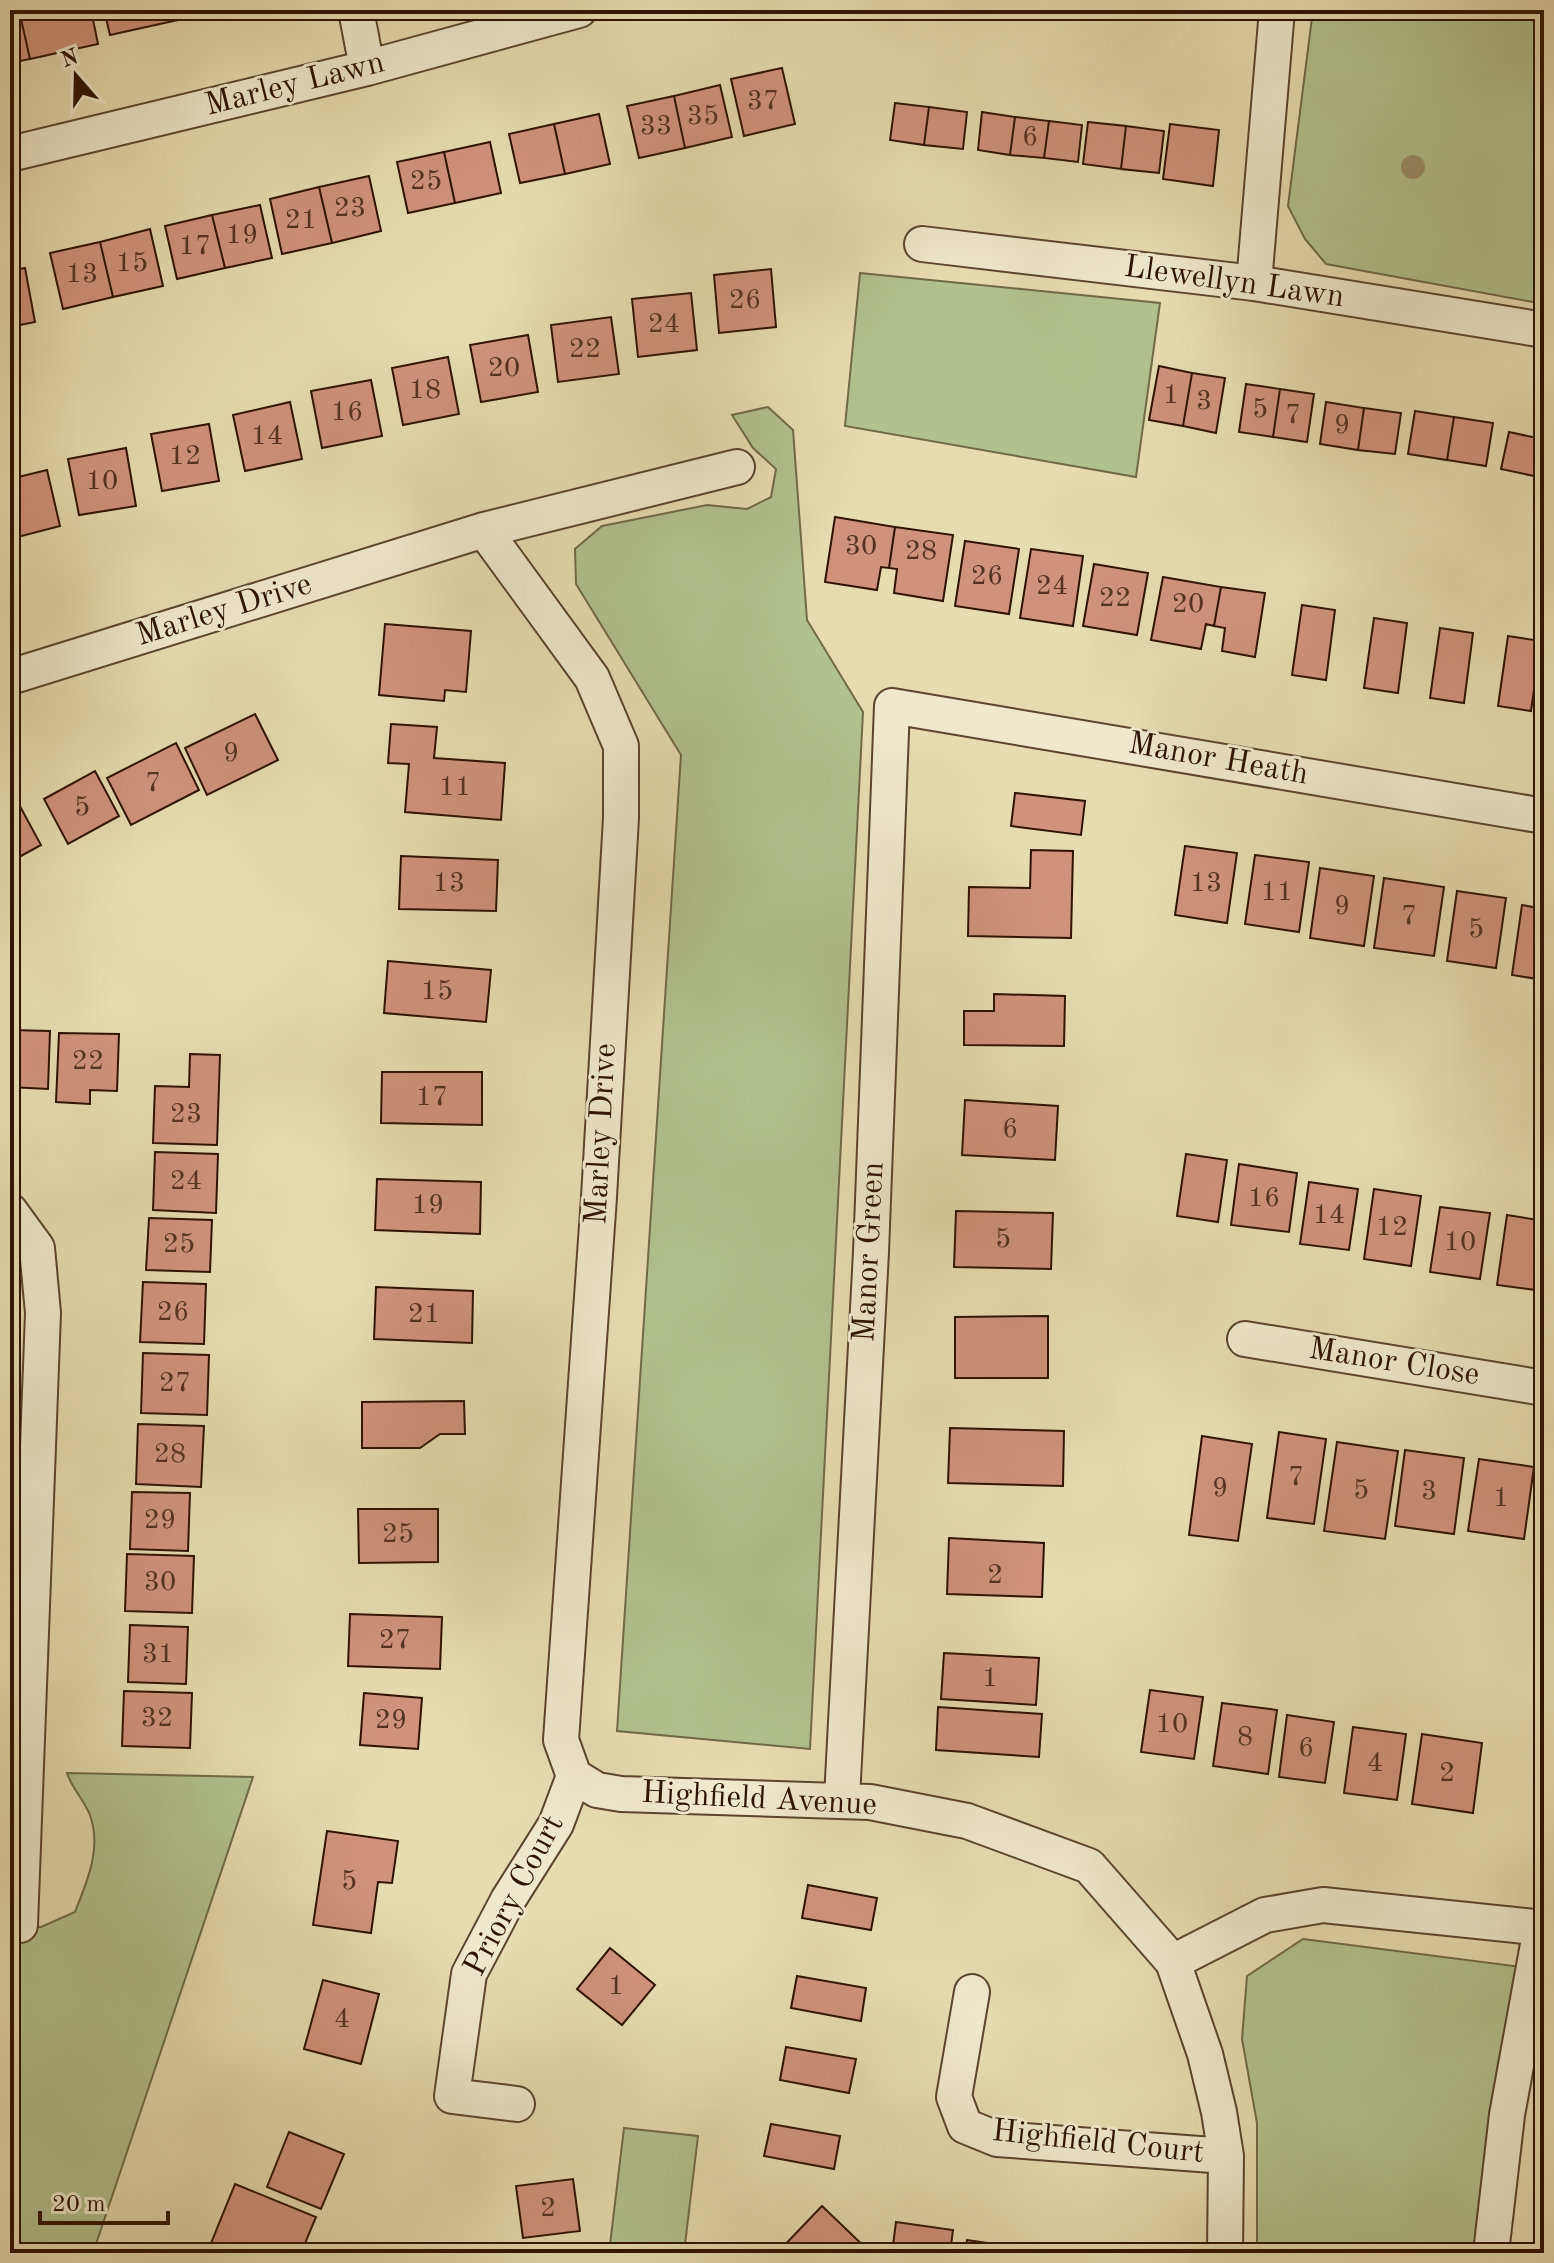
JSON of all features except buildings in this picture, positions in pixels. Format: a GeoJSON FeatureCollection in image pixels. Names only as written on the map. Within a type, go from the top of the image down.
{"type":"FeatureCollection","features":[{"type":"Feature","properties":{"kind":"street"},"geometry":{"type":"LineString","coordinates":[[356,10],[367,68]]}},
{"type":"Feature","properties":{"kind":"street","name":"Marley Lawn"},"geometry":{"type":"LineString","coordinates":[[10,154],[367,68],[579,10]]}},
{"type":"Feature","properties":{"kind":"street"},"geometry":{"type":"LineString","coordinates":[[1254,283],[1277,10]]}},
{"type":"Feature","properties":{"kind":"street","name":"Llewellyn Lawn"},"geometry":{"type":"LineString","coordinates":[[922,244],[1254,283],[1544,330]]}},
{"type":"Feature","properties":{"kind":"street","name":"Marley Drive"},"geometry":{"type":"LineString","coordinates":[[10,677],[484,530],[737,467]]}},
{"type":"Feature","properties":{"kind":"street","name":"Marley Drive"},"geometry":{"type":"LineString","coordinates":[[484,530],[592,678],[621,746],[621,818],[600,1181],[561,1740],[574,1776]]}},
{"type":"Feature","properties":{"kind":"street","name":"Manor Heath"},"geometry":{"type":"LineString","coordinates":[[892,706],[1544,816]]}},
{"type":"Feature","properties":{"kind":"street","name":"Manor Green"},"geometry":{"type":"LineString","coordinates":[[842,1798],[871,1252],[892,706]]}},
{"type":"Feature","properties":{"kind":"street"},"geometry":{"type":"LineString","coordinates":[[10,1211],[37,1248],[43,1313],[20,1925]]}},
{"type":"Feature","properties":{"kind":"street","name":"Manor Close"},"geometry":{"type":"LineString","coordinates":[[1245,1339],[1544,1388]]}},
{"type":"Feature","properties":{"kind":"street","name":"Highfield Avenue"},"geometry":{"type":"LineString","coordinates":[[574,1776],[597,1790],[621,1794],[842,1798],[967,1821],[1089,1866],[1173,1962],[1205,2054],[1226,2156],[1225,2253]]}},
{"type":"Feature","properties":{"kind":"street","name":"Priory Court"},"geometry":{"type":"LineString","coordinates":[[517,2104],[452,2096],[469,1974],[508,1900],[556,1824],[574,1776]]}},
{"type":"Feature","properties":{"kind":"street"},"geometry":{"type":"LineString","coordinates":[[1173,1962],[1265,1915],[1323,1905],[1543,1928],[1507,2115],[1491,2253]]}},
{"type":"Feature","properties":{"kind":"street","name":"Highfield Court"},"geometry":{"type":"LineString","coordinates":[[972,1992],[954,2097],[965,2126],[997,2139],[1226,2156]]}},
{"type":"Feature","properties":{"kind":"green space"},"geometry":{"type":"Polygon","coordinates":[[[1313,10],[1544,10],[1544,304],[1326,264],[1305,239],[1288,206],[1313,10]]]}},
{"type":"Feature","properties":{"kind":"green space"},"geometry":{"type":"Polygon","coordinates":[[[860,273],[1160,303],[1136,477],[845,426],[860,273]]]}},
{"type":"Feature","properties":{"kind":"green space"},"geometry":{"type":"Polygon","coordinates":[[[768,407],[793,430],[807,620],[863,712],[810,1749],[617,1731],[681,755],[576,584],[575,549],[602,526],[707,505],[747,509],[771,497],[776,469],[753,448],[732,415],[768,407]]]}},
{"type":"Feature","properties":{"kind":"green space"},"geometry":{"type":"Polygon","coordinates":[[[67,1773],[253,1777],[93,2253],[10,2253],[10,1925],[41,1927],[75,1912],[84,1889],[91,1866],[94,1830],[89,1812],[67,1773]]]}},
{"type":"Feature","properties":{"kind":"green space"},"geometry":{"type":"Polygon","coordinates":[[[1303,1939],[1522,1967],[1476,2253],[1257,2253],[1257,2123],[1242,2039],[1247,1976],[1303,1939]]]}},
{"type":"Feature","properties":{"kind":"green space"},"geometry":{"type":"Polygon","coordinates":[[[624,2128],[698,2136],[684,2253],[609,2253],[624,2128]]]}}]}
